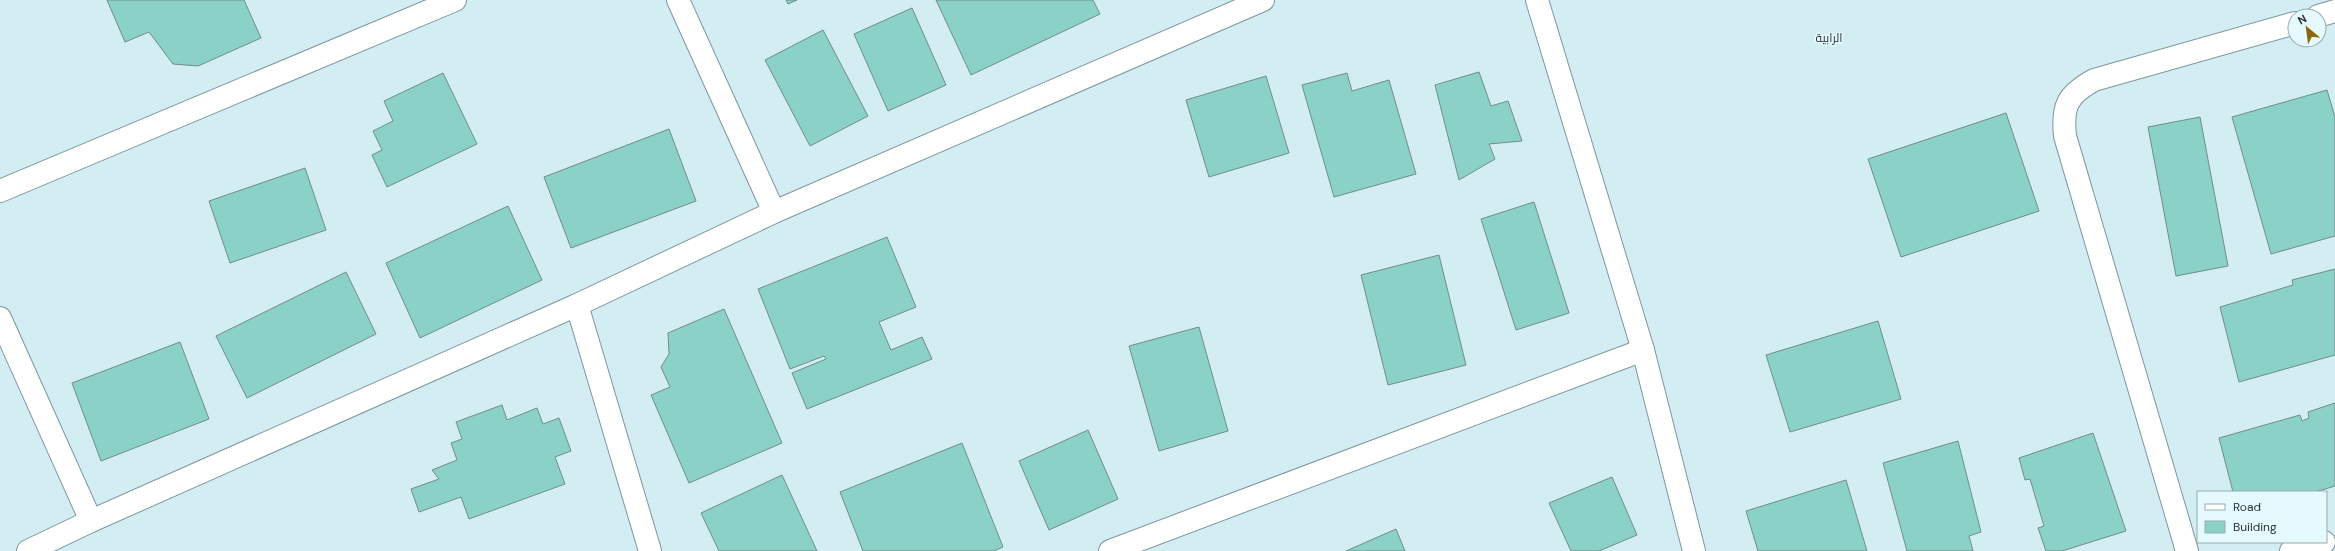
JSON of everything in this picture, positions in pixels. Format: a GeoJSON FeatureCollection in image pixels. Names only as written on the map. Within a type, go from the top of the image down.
{"type":"FeatureCollection","features":[{"type":"Feature","properties":{"kind":"street"},"geometry":{"type":"LineString","coordinates":[[0,192],[455,0]]}},
{"type":"Feature","properties":{"kind":"street"},"geometry":{"type":"LineString","coordinates":[[678,0],[774,212]]}},
{"type":"Feature","properties":{"kind":"street"},"geometry":{"type":"LineString","coordinates":[[28,551],[91,521],[577,305],[774,212],[1263,0]]}},
{"type":"Feature","properties":{"kind":"street"},"geometry":{"type":"LineString","coordinates":[[1536,0],[1643,350],[1694,551]]}},
{"type":"Feature","properties":{"kind":"street"},"geometry":{"type":"LineString","coordinates":[[2187,551],[2065,136],[2062,115],[2076,90],[2094,80],[2287,25]]}},
{"type":"Feature","properties":{"kind":"street"},"geometry":{"type":"LineString","coordinates":[[577,305],[650,551]]}},
{"type":"Feature","properties":{"kind":"street"},"geometry":{"type":"LineString","coordinates":[[0,318],[91,521]]}},
{"type":"Feature","properties":{"kind":"street"},"geometry":{"type":"LineString","coordinates":[[1110,551],[1643,350]]}},
{"type":"Feature","properties":{"kind":"street"},"geometry":{"type":"LineString","coordinates":[[2292,551],[2321,543]]}},
{"type":"Feature","properties":{"kind":"building"},"geometry":{"type":"Polygon","coordinates":[[[107,0],[244,0],[261,38],[198,66],[173,64],[149,32],[125,42],[107,0]]]}},
{"type":"Feature","properties":{"kind":"building"},"geometry":{"type":"Polygon","coordinates":[[[786,0],[797,0],[788,4],[786,0]]]}},
{"type":"Feature","properties":{"kind":"building"},"geometry":{"type":"Polygon","coordinates":[[[936,0],[1093,0],[1100,14],[971,75],[936,0]]]}},
{"type":"Feature","properties":{"kind":"building"},"geometry":{"type":"Polygon","coordinates":[[[912,8],[946,85],[888,111],[854,34],[912,8]]]}},
{"type":"Feature","properties":{"kind":"building"},"geometry":{"type":"Polygon","coordinates":[[[823,30],[868,116],[810,146],[765,60],[823,30]]]}},
{"type":"Feature","properties":{"kind":"building"},"geometry":{"type":"Polygon","coordinates":[[[1479,72],[1491,106],[1508,101],[1522,141],[1489,144],[1495,159],[1459,180],[1435,85],[1479,72]]]}},
{"type":"Feature","properties":{"kind":"building"},"geometry":{"type":"Polygon","coordinates":[[[443,73],[477,144],[387,187],[372,155],[382,150],[373,131],[393,121],[384,101],[443,73]]]}},
{"type":"Feature","properties":{"kind":"building"},"geometry":{"type":"Polygon","coordinates":[[[1347,73],[1352,91],[1389,80],[1416,174],[1334,197],[1302,85],[1347,73]]]}},
{"type":"Feature","properties":{"kind":"building"},"geometry":{"type":"Polygon","coordinates":[[[1266,76],[1289,153],[1209,177],[1186,100],[1266,76]]]}},
{"type":"Feature","properties":{"kind":"building"},"geometry":{"type":"Polygon","coordinates":[[[2327,90],[2335,117],[2335,236],[2271,254],[2232,117],[2327,90]]]}},
{"type":"Feature","properties":{"kind":"building"},"geometry":{"type":"Polygon","coordinates":[[[2006,113],[2039,211],[1901,257],[1868,159],[2006,113]]]}},
{"type":"Feature","properties":{"kind":"building"},"geometry":{"type":"Polygon","coordinates":[[[2200,117],[2228,266],[2176,276],[2148,127],[2200,117]]]}},
{"type":"Feature","properties":{"kind":"building"},"geometry":{"type":"Polygon","coordinates":[[[669,129],[696,201],[571,248],[544,177],[669,129]]]}},
{"type":"Feature","properties":{"kind":"building"},"geometry":{"type":"Polygon","coordinates":[[[305,168],[326,230],[230,263],[209,201],[305,168]]]}},
{"type":"Feature","properties":{"kind":"building"},"geometry":{"type":"Polygon","coordinates":[[[1534,202],[1569,313],[1516,330],[1481,219],[1534,202]]]}},
{"type":"Feature","properties":{"kind":"building"},"geometry":{"type":"Polygon","coordinates":[[[508,206],[542,280],[420,338],[386,263],[508,206]]]}},
{"type":"Feature","properties":{"kind":"building"},"geometry":{"type":"Polygon","coordinates":[[[887,237],[916,307],[879,322],[891,350],[922,337],[932,359],[807,409],[792,373],[826,359],[824,356],[790,369],[758,289],[887,237]]]}},
{"type":"Feature","properties":{"kind":"building"},"geometry":{"type":"Polygon","coordinates":[[[1439,255],[1466,365],[1388,385],[1361,275],[1439,255]]]}},
{"type":"Feature","properties":{"kind":"building"},"geometry":{"type":"Polygon","coordinates":[[[2335,269],[2335,355],[2239,382],[2220,307],[2293,285],[2292,280],[2335,269]]]}},
{"type":"Feature","properties":{"kind":"building"},"geometry":{"type":"Polygon","coordinates":[[[346,272],[376,334],[247,398],[216,336],[346,272]]]}},
{"type":"Feature","properties":{"kind":"building"},"geometry":{"type":"Polygon","coordinates":[[[724,309],[782,443],[689,483],[651,395],[670,387],[661,367],[669,354],[668,333],[724,309]]]}},
{"type":"Feature","properties":{"kind":"building"},"geometry":{"type":"Polygon","coordinates":[[[1878,321],[1901,399],[1790,432],[1766,355],[1878,321]]]}},
{"type":"Feature","properties":{"kind":"building"},"geometry":{"type":"Polygon","coordinates":[[[1199,327],[1228,431],[1159,451],[1129,346],[1199,327]]]}},
{"type":"Feature","properties":{"kind":"building"},"geometry":{"type":"Polygon","coordinates":[[[180,342],[209,419],[101,461],[72,383],[180,342]]]}},
{"type":"Feature","properties":{"kind":"building"},"geometry":{"type":"Polygon","coordinates":[[[2335,403],[2335,486],[2318,491],[2233,491],[2219,438],[2300,415],[2302,421],[2309,418],[2308,412],[2335,403]]]}},
{"type":"Feature","properties":{"kind":"building"},"geometry":{"type":"Polygon","coordinates":[[[502,405],[507,420],[537,408],[543,424],[559,418],[571,451],[555,457],[565,484],[469,519],[461,497],[419,512],[411,489],[439,479],[432,470],[457,460],[451,443],[462,439],[456,422],[502,405]]]}},
{"type":"Feature","properties":{"kind":"building"},"geometry":{"type":"Polygon","coordinates":[[[1088,430],[1118,499],[1049,530],[1019,461],[1088,430]]]}},
{"type":"Feature","properties":{"kind":"building"},"geometry":{"type":"Polygon","coordinates":[[[2093,433],[2126,531],[2062,551],[2046,551],[2038,528],[2044,526],[2030,479],[2025,480],[2019,458],[2093,433]]]}},
{"type":"Feature","properties":{"kind":"building"},"geometry":{"type":"Polygon","coordinates":[[[1958,441],[1981,532],[1969,536],[1973,551],[1907,551],[1883,463],[1958,441]]]}},
{"type":"Feature","properties":{"kind":"building"},"geometry":{"type":"Polygon","coordinates":[[[962,443],[1003,547],[994,551],[863,551],[840,492],[962,443]]]}},
{"type":"Feature","properties":{"kind":"building"},"geometry":{"type":"Polygon","coordinates":[[[782,475],[817,551],[719,551],[701,513],[782,475]]]}},
{"type":"Feature","properties":{"kind":"building"},"geometry":{"type":"Polygon","coordinates":[[[1612,477],[1637,535],[1599,551],[1571,551],[1549,503],[1612,477]]]}},
{"type":"Feature","properties":{"kind":"building"},"geometry":{"type":"Polygon","coordinates":[[[1846,480],[1867,551],[1758,551],[1746,511],[1846,480]]]}},
{"type":"Feature","properties":{"kind":"building"},"geometry":{"type":"Polygon","coordinates":[[[1396,529],[1405,551],[1346,551],[1396,529]]]}},
{"type":"Feature","properties":{"kind":"district","name":"الرابية"},"geometry":{"type":"Point","coordinates":[1829,38]}}]}
